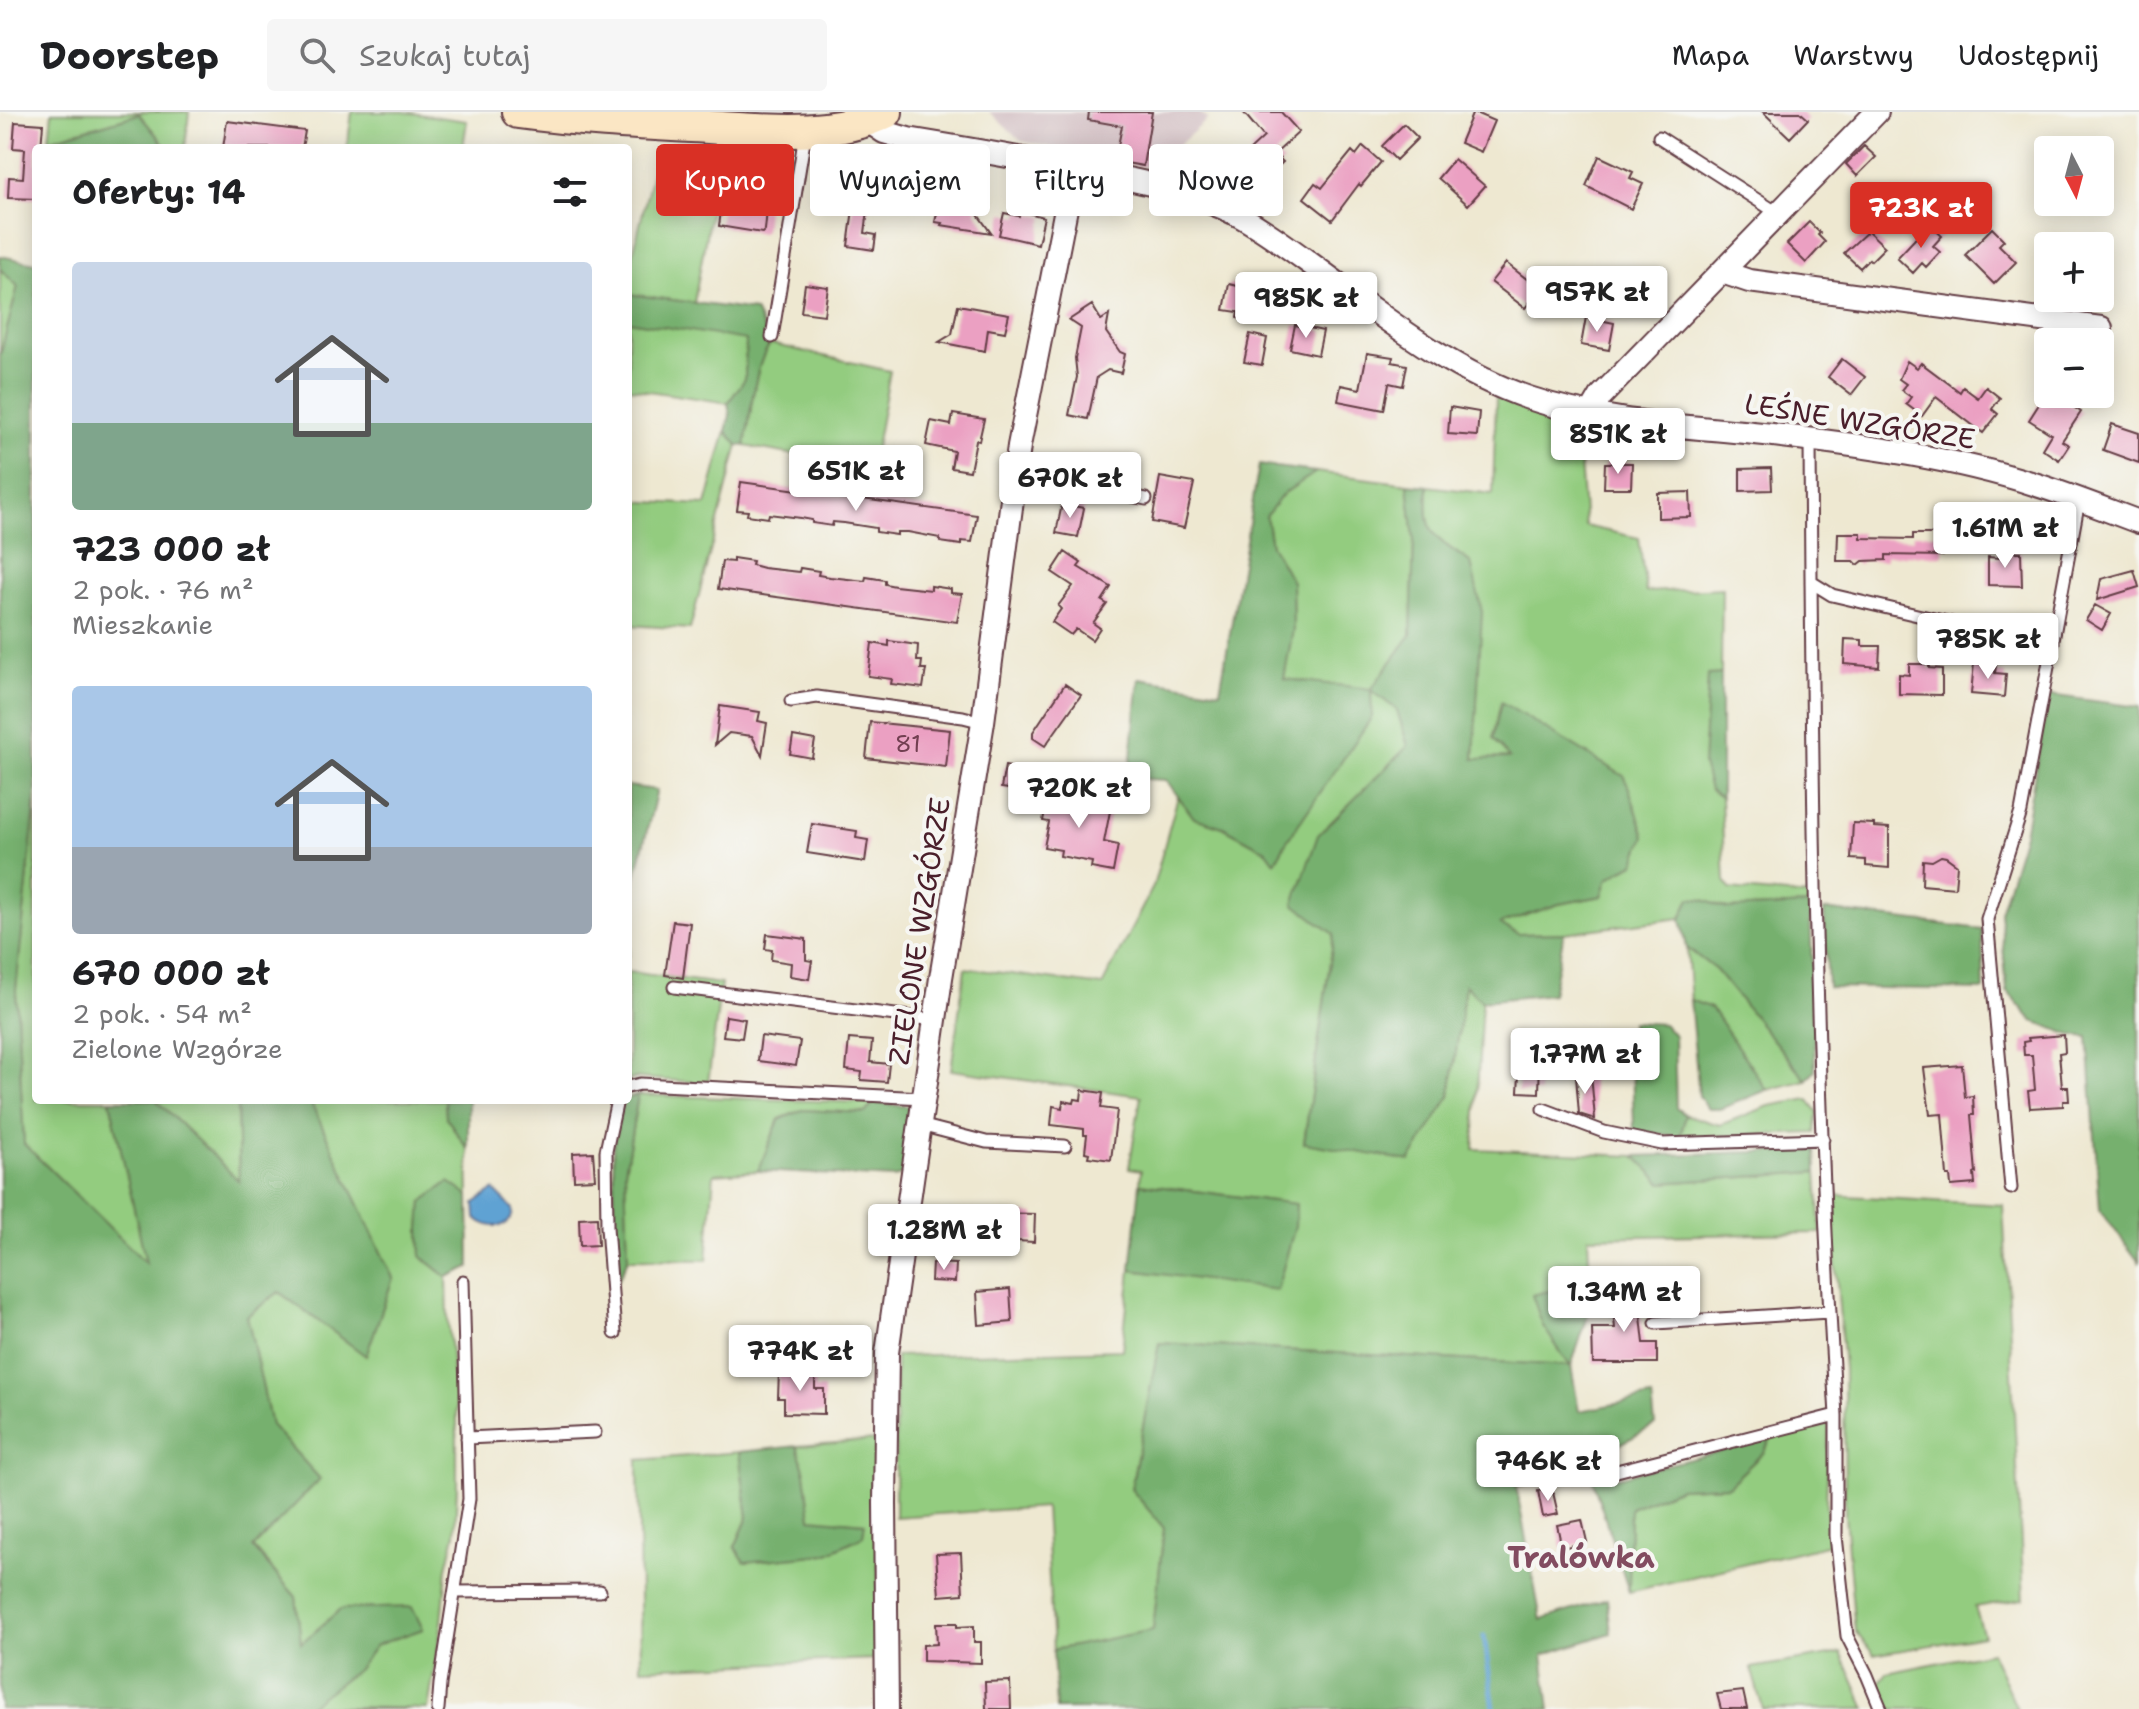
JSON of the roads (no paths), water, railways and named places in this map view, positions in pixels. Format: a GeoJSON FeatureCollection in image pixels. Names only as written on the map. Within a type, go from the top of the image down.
{"type":"FeatureCollection","features":[{"type":"Feature","properties":{"kind":"street"},"geometry":{"type":"LineString","coordinates":[[518,112],[640,123],[805,130],[842,127],[877,116]]}},
{"type":"Feature","properties":{"kind":"street"},"geometry":{"type":"LineString","coordinates":[[1591,413],[1601,396],[1877,112]]}},
{"type":"Feature","properties":{"kind":"street","name":"LEŚNE WZGÓRZE"},"geometry":{"type":"LineString","coordinates":[[877,116],[884,132],[1006,156]]}},
{"type":"Feature","properties":{"kind":"street","name":"LEŚNE WZGÓRZE"},"geometry":{"type":"LineString","coordinates":[[1133,178],[1192,194],[1242,217],[1449,362],[1482,380],[1530,399],[1653,423],[1810,440],[1976,469],[2033,484],[2139,522]]}},
{"type":"Feature","properties":{"kind":"street","name":"ZIELONE WZGÓRZE"},"geometry":{"type":"LineString","coordinates":[[887,1709],[887,1353],[935,1020],[983,722],[1016,473],[1065,216]]}},
{"type":"Feature","properties":{"kind":"street"},"geometry":{"type":"LineString","coordinates":[[1722,272],[1749,281],[2101,328]]}},
{"type":"Feature","properties":{"kind":"lane"},"geometry":{"type":"LineString","coordinates":[[772,337],[805,130]]}},
{"type":"Feature","properties":{"kind":"lane"},"geometry":{"type":"LineString","coordinates":[[1659,137],[1779,214]]}},
{"type":"Feature","properties":{"kind":"lane"},"geometry":{"type":"LineString","coordinates":[[1810,440],[1823,1139],[1836,1415],[1836,1536],[1847,1636],[1881,1709]]}},
{"type":"Feature","properties":{"kind":"lane"},"geometry":{"type":"LineString","coordinates":[[1016,473],[1146,499]]}},
{"type":"Feature","properties":{"kind":"lane"},"geometry":{"type":"LineString","coordinates":[[2011,1188],[1987,919],[2021,812],[2079,500]]}},
{"type":"Feature","properties":{"kind":"lane"},"geometry":{"type":"LineString","coordinates":[[1811,582],[1832,595],[2028,641],[2053,643]]}},
{"type":"Feature","properties":{"kind":"lane"},"geometry":{"type":"LineString","coordinates":[[791,701],[817,697],[983,722]]}},
{"type":"Feature","properties":{"kind":"lane"},"geometry":{"type":"LineString","coordinates":[[674,987],[935,1020]]}},
{"type":"Feature","properties":{"kind":"lane"},"geometry":{"type":"LineString","coordinates":[[632,1086],[924,1098]]}},
{"type":"Feature","properties":{"kind":"lane"},"geometry":{"type":"LineString","coordinates":[[615,1333],[607,1227],[606,1151],[616,1104]]}},
{"type":"Feature","properties":{"kind":"lane"},"geometry":{"type":"LineString","coordinates":[[1543,1109],[1604,1132],[1662,1144],[1823,1139]]}},
{"type":"Feature","properties":{"kind":"lane"},"geometry":{"type":"LineString","coordinates":[[920,1125],[986,1142],[1065,1146]]}},
{"type":"Feature","properties":{"kind":"lane"},"geometry":{"type":"LineString","coordinates":[[438,1709],[469,1499],[463,1281]]}},
{"type":"Feature","properties":{"kind":"lane"},"geometry":{"type":"LineString","coordinates":[[1656,1323],[1829,1312]]}},
{"type":"Feature","properties":{"kind":"lane"},"geometry":{"type":"LineString","coordinates":[[1601,1475],[1836,1415]]}},
{"type":"Feature","properties":{"kind":"lane"},"geometry":{"type":"LineString","coordinates":[[467,1438],[595,1432]]}},
{"type":"Feature","properties":{"kind":"lane"},"geometry":{"type":"LineString","coordinates":[[455,1592],[600,1591]]}},
{"type":"Feature","properties":{"kind":"water"},"geometry":{"type":"Polygon","coordinates":[[[494,1190],[513,1209],[509,1221],[499,1226],[487,1225],[476,1218],[475,1203],[494,1190]]]}},
{"type":"Feature","properties":{"kind":"waterway"},"geometry":{"type":"LineString","coordinates":[[1484,1636],[1494,1709]]}},
{"type":"Feature","properties":{"kind":"district","name":"Tralówka"},"geometry":{"type":"Point","coordinates":[1581,1557]}}]}
